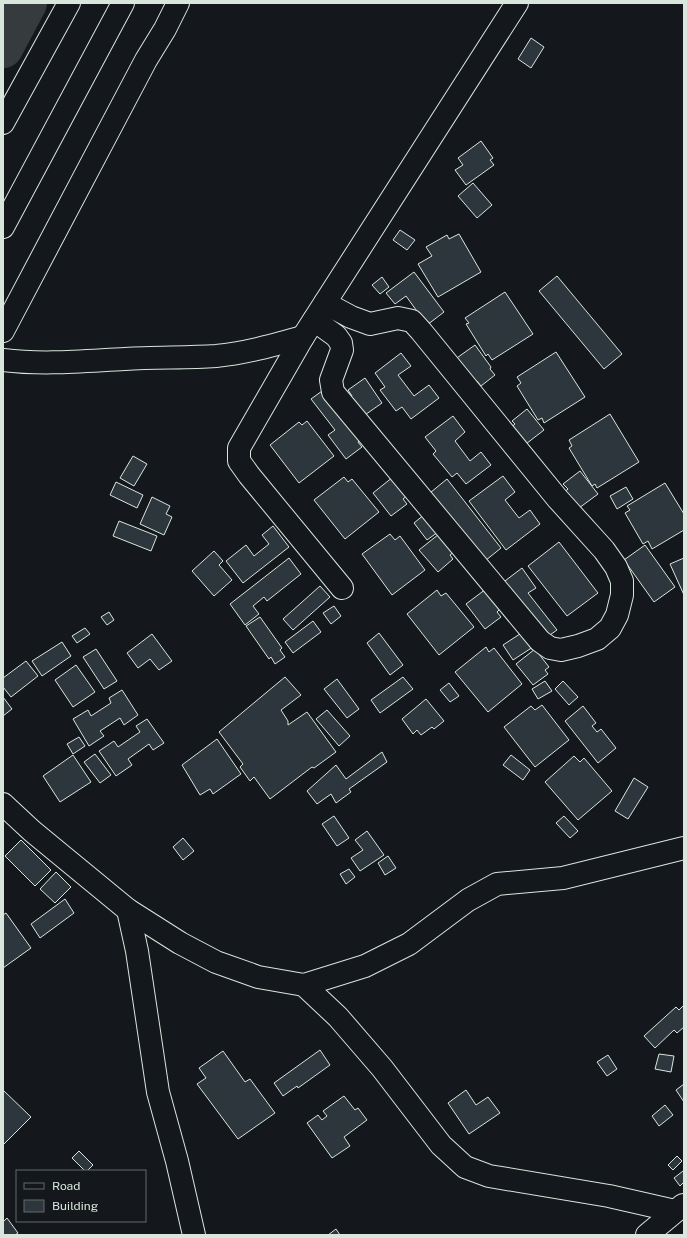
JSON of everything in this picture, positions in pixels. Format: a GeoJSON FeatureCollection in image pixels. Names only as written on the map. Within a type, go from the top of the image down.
{"type":"FeatureCollection","features":[{"type":"Feature","properties":{"kind":"street"},"geometry":{"type":"LineString","coordinates":[[3,123],[69,3]]}},
{"type":"Feature","properties":{"kind":"street"},"geometry":{"type":"LineString","coordinates":[[3,227],[123,3]]}},
{"type":"Feature","properties":{"kind":"street"},"geometry":{"type":"LineString","coordinates":[[3,331],[146,60],[165,29],[178,3]]}},
{"type":"Feature","properties":{"kind":"street"},"geometry":{"type":"LineString","coordinates":[[342,588],[249,476],[239,461],[239,448],[314,320],[517,3]]}},
{"type":"Feature","properties":{"kind":"street"},"geometry":{"type":"LineString","coordinates":[[3,360],[25,363],[217,356],[252,351],[314,320],[351,317],[370,324],[398,318],[412,321],[556,498],[604,550],[616,567],[622,581],[622,596],[617,616],[610,628],[597,639],[561,650],[550,648],[540,641],[333,392],[331,380],[342,350],[341,343],[336,336],[314,320]]}},
{"type":"Feature","properties":{"kind":"street"},"geometry":{"type":"LineString","coordinates":[[3,804],[32,831],[128,910],[180,943],[216,962],[258,977],[304,985],[365,966],[409,944],[468,900],[496,884],[563,878],[684,848]]}},
{"type":"Feature","properties":{"kind":"street"},"geometry":{"type":"LineString","coordinates":[[128,910],[137,951],[158,1092],[177,1161],[194,1235]]}},
{"type":"Feature","properties":{"kind":"street"},"geometry":{"type":"LineString","coordinates":[[304,985],[338,1017],[382,1068],[441,1145],[465,1167],[490,1176],[680,1208]]}},
{"type":"Feature","properties":{"kind":"street"},"geometry":{"type":"LineString","coordinates":[[647,1235],[680,1208]]}},
{"type":"Feature","properties":{"kind":"building"},"geometry":{"type":"Polygon","coordinates":[[[531,38],[544,47],[531,68],[518,59],[531,38]]]}},
{"type":"Feature","properties":{"kind":"building"},"geometry":{"type":"Polygon","coordinates":[[[481,141],[493,158],[490,160],[494,165],[466,185],[455,170],[463,165],[458,158],[481,141]]]}},
{"type":"Feature","properties":{"kind":"building"},"geometry":{"type":"Polygon","coordinates":[[[473,183],[492,205],[477,218],[458,196],[473,183]]]}},
{"type":"Feature","properties":{"kind":"building"},"geometry":{"type":"Polygon","coordinates":[[[400,230],[415,240],[407,250],[393,240],[400,230]]]}},
{"type":"Feature","properties":{"kind":"building"},"geometry":{"type":"Polygon","coordinates":[[[459,234],[481,272],[438,297],[418,264],[432,256],[426,247],[447,235],[449,239],[459,234]]]}},
{"type":"Feature","properties":{"kind":"building"},"geometry":{"type":"Polygon","coordinates":[[[414,272],[444,312],[427,325],[406,296],[395,304],[386,293],[414,272]]]}},
{"type":"Feature","properties":{"kind":"building"},"geometry":{"type":"Polygon","coordinates":[[[557,276],[622,354],[604,369],[539,291],[557,276]]]}},
{"type":"Feature","properties":{"kind":"building"},"geometry":{"type":"Polygon","coordinates":[[[382,277],[389,287],[380,294],[372,285],[382,277]]]}},
{"type":"Feature","properties":{"kind":"building"},"geometry":{"type":"Polygon","coordinates":[[[505,292],[533,334],[492,360],[488,354],[486,356],[466,324],[469,323],[465,318],[505,292]]]}},
{"type":"Feature","properties":{"kind":"building"},"geometry":{"type":"Polygon","coordinates":[[[475,345],[495,375],[481,386],[477,381],[472,384],[454,360],[475,345]]]}},
{"type":"Feature","properties":{"kind":"building"},"geometry":{"type":"Polygon","coordinates":[[[556,352],[585,397],[544,423],[542,418],[538,420],[517,386],[521,383],[517,377],[556,352]]]}},
{"type":"Feature","properties":{"kind":"building"},"geometry":{"type":"Polygon","coordinates":[[[401,353],[411,366],[398,375],[414,396],[429,385],[439,398],[411,419],[402,407],[396,411],[380,390],[385,387],[375,373],[401,353]]]}},
{"type":"Feature","properties":{"kind":"building"},"geometry":{"type":"Polygon","coordinates":[[[365,378],[382,403],[362,417],[349,399],[352,396],[348,390],[365,378]]]}},
{"type":"Feature","properties":{"kind":"building"},"geometry":{"type":"Polygon","coordinates":[[[322,391],[362,439],[358,442],[362,447],[346,459],[328,435],[335,430],[311,399],[322,391]]]}},
{"type":"Feature","properties":{"kind":"building"},"geometry":{"type":"Polygon","coordinates":[[[527,409],[544,430],[522,447],[509,429],[515,424],[512,421],[527,409]]]}},
{"type":"Feature","properties":{"kind":"building"},"geometry":{"type":"Polygon","coordinates":[[[610,414],[639,462],[597,488],[595,484],[592,486],[569,448],[572,446],[569,440],[610,414]]]}},
{"type":"Feature","properties":{"kind":"building"},"geometry":{"type":"Polygon","coordinates":[[[453,416],[465,432],[455,441],[470,461],[481,452],[491,465],[466,484],[457,473],[452,477],[433,454],[436,451],[425,437],[453,416]]]}},
{"type":"Feature","properties":{"kind":"building"},"geometry":{"type":"Polygon","coordinates":[[[307,421],[334,456],[299,483],[270,445],[299,422],[302,425],[307,421]]]}},
{"type":"Feature","properties":{"kind":"building"},"geometry":{"type":"Polygon","coordinates":[[[133,456],[147,464],[134,486],[120,478],[133,456]]]}},
{"type":"Feature","properties":{"kind":"building"},"geometry":{"type":"Polygon","coordinates":[[[580,471],[598,494],[575,511],[562,494],[568,489],[563,484],[580,471]]]}},
{"type":"Feature","properties":{"kind":"building"},"geometry":{"type":"Polygon","coordinates":[[[503,476],[515,492],[505,500],[519,518],[530,510],[540,524],[506,550],[469,501],[503,476]]]}},
{"type":"Feature","properties":{"kind":"building"},"geometry":{"type":"Polygon","coordinates":[[[344,477],[348,482],[352,479],[379,512],[345,539],[314,500],[344,477]]]}},
{"type":"Feature","properties":{"kind":"building"},"geometry":{"type":"Polygon","coordinates":[[[393,477],[408,495],[403,499],[407,504],[391,516],[373,493],[393,477]]]}},
{"type":"Feature","properties":{"kind":"building"},"geometry":{"type":"Polygon","coordinates":[[[447,479],[501,548],[480,565],[425,497],[447,479]]]}},
{"type":"Feature","properties":{"kind":"building"},"geometry":{"type":"Polygon","coordinates":[[[116,482],[143,495],[137,508],[110,495],[116,482]]]}},
{"type":"Feature","properties":{"kind":"building"},"geometry":{"type":"Polygon","coordinates":[[[665,483],[684,514],[684,530],[652,549],[648,541],[643,544],[625,513],[630,510],[627,506],[665,483]]]}},
{"type":"Feature","properties":{"kind":"building"},"geometry":{"type":"Polygon","coordinates":[[[626,487],[633,499],[617,509],[610,496],[626,487]]]}},
{"type":"Feature","properties":{"kind":"building"},"geometry":{"type":"Polygon","coordinates":[[[152,497],[170,506],[166,514],[172,517],[164,535],[140,524],[152,497]]]}},
{"type":"Feature","properties":{"kind":"building"},"geometry":{"type":"Polygon","coordinates":[[[425,514],[438,532],[427,540],[414,523],[425,514]]]}},
{"type":"Feature","properties":{"kind":"building"},"geometry":{"type":"Polygon","coordinates":[[[119,521],[157,536],[151,551],[113,536],[119,521]]]}},
{"type":"Feature","properties":{"kind":"building"},"geometry":{"type":"Polygon","coordinates":[[[273,526],[289,547],[243,583],[226,561],[246,545],[254,556],[269,544],[262,535],[273,526]]]}},
{"type":"Feature","properties":{"kind":"building"},"geometry":{"type":"Polygon","coordinates":[[[390,534],[395,540],[400,536],[425,570],[392,595],[362,554],[390,534]]]}},
{"type":"Feature","properties":{"kind":"building"},"geometry":{"type":"Polygon","coordinates":[[[439,534],[454,552],[450,555],[453,559],[438,572],[419,550],[439,534]]]}},
{"type":"Feature","properties":{"kind":"building"},"geometry":{"type":"Polygon","coordinates":[[[559,542],[598,593],[567,616],[528,566],[559,542]]]}},
{"type":"Feature","properties":{"kind":"building"},"geometry":{"type":"Polygon","coordinates":[[[645,545],[675,587],[654,602],[624,560],[645,545]]]}},
{"type":"Feature","properties":{"kind":"building"},"geometry":{"type":"Polygon","coordinates":[[[214,551],[223,561],[219,565],[232,580],[214,596],[192,571],[214,551]]]}},
{"type":"Feature","properties":{"kind":"building"},"geometry":{"type":"Polygon","coordinates":[[[289,558],[301,574],[267,601],[264,597],[253,606],[259,614],[245,625],[230,604],[289,558]]]}},
{"type":"Feature","properties":{"kind":"building"},"geometry":{"type":"Polygon","coordinates":[[[684,558],[684,595],[670,564],[684,558]]]}},
{"type":"Feature","properties":{"kind":"building"},"geometry":{"type":"Polygon","coordinates":[[[522,568],[536,588],[528,593],[557,630],[547,637],[501,584],[522,568]]]}},
{"type":"Feature","properties":{"kind":"building"},"geometry":{"type":"Polygon","coordinates":[[[320,586],[330,597],[293,630],[283,619],[320,586]]]}},
{"type":"Feature","properties":{"kind":"building"},"geometry":{"type":"Polygon","coordinates":[[[486,589],[501,608],[497,612],[501,617],[485,629],[466,604],[486,589]]]}},
{"type":"Feature","properties":{"kind":"building"},"geometry":{"type":"Polygon","coordinates":[[[437,590],[441,596],[446,593],[474,627],[439,655],[407,614],[437,590]]]}},
{"type":"Feature","properties":{"kind":"building"},"geometry":{"type":"Polygon","coordinates":[[[334,606],[341,616],[331,624],[323,613],[334,606]]]}},
{"type":"Feature","properties":{"kind":"building"},"geometry":{"type":"Polygon","coordinates":[[[109,612],[114,620],[107,625],[101,617],[109,612]]]}},
{"type":"Feature","properties":{"kind":"building"},"geometry":{"type":"Polygon","coordinates":[[[260,617],[282,648],[280,650],[285,657],[275,664],[271,657],[269,659],[246,626],[260,617]]]}},
{"type":"Feature","properties":{"kind":"building"},"geometry":{"type":"Polygon","coordinates":[[[313,621],[321,632],[293,653],[285,642],[313,621]]]}},
{"type":"Feature","properties":{"kind":"building"},"geometry":{"type":"Polygon","coordinates":[[[85,628],[90,634],[77,643],[72,636],[85,628]]]}},
{"type":"Feature","properties":{"kind":"building"},"geometry":{"type":"Polygon","coordinates":[[[523,632],[533,647],[513,660],[503,645],[523,632]]]}},
{"type":"Feature","properties":{"kind":"building"},"geometry":{"type":"Polygon","coordinates":[[[379,633],[403,665],[390,675],[367,643],[379,633]]]}},
{"type":"Feature","properties":{"kind":"building"},"geometry":{"type":"Polygon","coordinates":[[[152,634],[172,661],[159,670],[150,659],[138,668],[127,653],[152,634]]]}},
{"type":"Feature","properties":{"kind":"building"},"geometry":{"type":"Polygon","coordinates":[[[62,642],[71,656],[42,676],[32,661],[62,642]]]}},
{"type":"Feature","properties":{"kind":"building"},"geometry":{"type":"Polygon","coordinates":[[[486,647],[489,652],[494,648],[522,684],[488,712],[455,672],[486,647]]]}},
{"type":"Feature","properties":{"kind":"building"},"geometry":{"type":"Polygon","coordinates":[[[96,649],[117,681],[104,689],[83,657],[96,649]]]}},
{"type":"Feature","properties":{"kind":"building"},"geometry":{"type":"Polygon","coordinates":[[[535,649],[549,667],[545,670],[548,674],[533,685],[516,664],[535,649]]]}},
{"type":"Feature","properties":{"kind":"building"},"geometry":{"type":"Polygon","coordinates":[[[26,661],[38,676],[11,697],[3,687],[3,678],[26,661]]]}},
{"type":"Feature","properties":{"kind":"building"},"geometry":{"type":"Polygon","coordinates":[[[76,665],[95,692],[73,707],[55,680],[76,665]]]}},
{"type":"Feature","properties":{"kind":"building"},"geometry":{"type":"Polygon","coordinates":[[[285,677],[301,695],[281,710],[288,721],[288,725],[307,712],[336,752],[314,768],[312,767],[270,799],[254,777],[250,781],[240,767],[243,764],[219,732],[285,677]]]}},
{"type":"Feature","properties":{"kind":"building"},"geometry":{"type":"Polygon","coordinates":[[[403,677],[413,689],[380,713],[371,700],[403,677]]]}},
{"type":"Feature","properties":{"kind":"building"},"geometry":{"type":"Polygon","coordinates":[[[337,679],[359,709],[347,718],[324,689],[337,679]]]}},
{"type":"Feature","properties":{"kind":"building"},"geometry":{"type":"Polygon","coordinates":[[[545,681],[552,691],[538,699],[532,689],[545,681]]]}},
{"type":"Feature","properties":{"kind":"building"},"geometry":{"type":"Polygon","coordinates":[[[563,681],[578,697],[569,705],[555,689],[563,681]]]}},
{"type":"Feature","properties":{"kind":"building"},"geometry":{"type":"Polygon","coordinates":[[[449,683],[459,696],[450,702],[440,690],[449,683]]]}},
{"type":"Feature","properties":{"kind":"building"},"geometry":{"type":"Polygon","coordinates":[[[122,690],[138,715],[124,725],[120,718],[100,731],[104,736],[89,746],[73,719],[88,710],[91,716],[111,703],[109,698],[122,690]]]}},
{"type":"Feature","properties":{"kind":"building"},"geometry":{"type":"Polygon","coordinates":[[[3,697],[12,709],[3,716],[3,697]]]}},
{"type":"Feature","properties":{"kind":"building"},"geometry":{"type":"Polygon","coordinates":[[[426,699],[444,721],[434,729],[432,727],[421,735],[417,730],[413,734],[402,719],[426,699]]]}},
{"type":"Feature","properties":{"kind":"building"},"geometry":{"type":"Polygon","coordinates":[[[542,705],[569,740],[535,767],[504,727],[531,706],[535,710],[542,705]]]}},
{"type":"Feature","properties":{"kind":"building"},"geometry":{"type":"Polygon","coordinates":[[[583,706],[596,723],[592,726],[597,732],[601,729],[616,748],[598,763],[565,721],[583,706]]]}},
{"type":"Feature","properties":{"kind":"building"},"geometry":{"type":"Polygon","coordinates":[[[327,710],[350,736],[339,746],[316,719],[327,710]]]}},
{"type":"Feature","properties":{"kind":"building"},"geometry":{"type":"Polygon","coordinates":[[[147,719],[164,743],[153,750],[149,744],[128,759],[132,765],[116,776],[99,751],[114,741],[118,747],[140,732],[136,726],[147,719]]]}},
{"type":"Feature","properties":{"kind":"building"},"geometry":{"type":"Polygon","coordinates":[[[79,737],[85,746],[73,754],[67,744],[79,737]]]}},
{"type":"Feature","properties":{"kind":"building"},"geometry":{"type":"Polygon","coordinates":[[[217,739],[241,774],[213,794],[210,789],[200,795],[182,765],[217,739]]]}},
{"type":"Feature","properties":{"kind":"building"},"geometry":{"type":"Polygon","coordinates":[[[382,752],[387,762],[349,789],[351,792],[336,803],[331,794],[317,804],[307,791],[336,765],[346,779],[382,752]]]}},
{"type":"Feature","properties":{"kind":"building"},"geometry":{"type":"Polygon","coordinates":[[[95,754],[111,775],[100,783],[84,762],[95,754]]]}},
{"type":"Feature","properties":{"kind":"building"},"geometry":{"type":"Polygon","coordinates":[[[73,755],[91,782],[60,802],[43,776],[73,755]]]}},
{"type":"Feature","properties":{"kind":"building"},"geometry":{"type":"Polygon","coordinates":[[[511,755],[530,770],[523,780],[503,765],[511,755]]]}},
{"type":"Feature","properties":{"kind":"building"},"geometry":{"type":"Polygon","coordinates":[[[574,756],[580,762],[584,758],[612,791],[578,820],[545,782],[574,756]]]}},
{"type":"Feature","properties":{"kind":"building"},"geometry":{"type":"Polygon","coordinates":[[[634,778],[648,787],[628,819],[615,811],[634,778]]]}},
{"type":"Feature","properties":{"kind":"building"},"geometry":{"type":"Polygon","coordinates":[[[334,816],[349,838],[337,846],[322,824],[334,816]]]}},
{"type":"Feature","properties":{"kind":"building"},"geometry":{"type":"Polygon","coordinates":[[[564,816],[578,831],[570,838],[556,823],[564,816]]]}},
{"type":"Feature","properties":{"kind":"building"},"geometry":{"type":"Polygon","coordinates":[[[367,831],[384,855],[360,871],[351,858],[363,850],[355,840],[367,831]]]}},
{"type":"Feature","properties":{"kind":"building"},"geometry":{"type":"Polygon","coordinates":[[[183,838],[194,851],[183,860],[173,847],[183,838]]]}},
{"type":"Feature","properties":{"kind":"building"},"geometry":{"type":"Polygon","coordinates":[[[21,840],[51,870],[35,886],[5,856],[21,840]]]}},
{"type":"Feature","properties":{"kind":"building"},"geometry":{"type":"Polygon","coordinates":[[[388,856],[396,868],[385,875],[378,863],[388,856]]]}},
{"type":"Feature","properties":{"kind":"building"},"geometry":{"type":"Polygon","coordinates":[[[349,869],[355,877],[346,884],[340,874],[349,869]]]}},
{"type":"Feature","properties":{"kind":"building"},"geometry":{"type":"Polygon","coordinates":[[[56,872],[71,887],[55,903],[40,889],[56,872]]]}},
{"type":"Feature","properties":{"kind":"building"},"geometry":{"type":"Polygon","coordinates":[[[65,899],[74,913],[40,938],[31,924],[65,899]]]}},
{"type":"Feature","properties":{"kind":"building"},"geometry":{"type":"Polygon","coordinates":[[[6,913],[31,948],[3,968],[3,915],[6,913]]]}},
{"type":"Feature","properties":{"kind":"building"},"geometry":{"type":"Polygon","coordinates":[[[684,1005],[684,1027],[677,1033],[674,1030],[655,1048],[644,1036],[676,1007],[679,1010],[684,1005]]]}},
{"type":"Feature","properties":{"kind":"building"},"geometry":{"type":"Polygon","coordinates":[[[320,1050],[330,1065],[298,1088],[297,1086],[283,1096],[274,1083],[320,1050]]]}},
{"type":"Feature","properties":{"kind":"building"},"geometry":{"type":"Polygon","coordinates":[[[223,1051],[245,1082],[250,1079],[275,1113],[238,1139],[197,1084],[206,1078],[199,1068],[223,1051]]]}},
{"type":"Feature","properties":{"kind":"building"},"geometry":{"type":"Polygon","coordinates":[[[659,1054],[674,1056],[671,1072],[655,1069],[659,1054]]]}},
{"type":"Feature","properties":{"kind":"building"},"geometry":{"type":"Polygon","coordinates":[[[608,1055],[617,1069],[607,1076],[597,1062],[608,1055]]]}},
{"type":"Feature","properties":{"kind":"building"},"geometry":{"type":"Polygon","coordinates":[[[684,1084],[684,1102],[676,1090],[684,1084]]]}},
{"type":"Feature","properties":{"kind":"building"},"geometry":{"type":"Polygon","coordinates":[[[3,1090],[31,1117],[3,1145],[3,1090]]]}},
{"type":"Feature","properties":{"kind":"building"},"geometry":{"type":"Polygon","coordinates":[[[466,1090],[476,1105],[488,1097],[500,1113],[469,1134],[448,1103],[466,1090]]]}},
{"type":"Feature","properties":{"kind":"building"},"geometry":{"type":"Polygon","coordinates":[[[344,1096],[355,1110],[358,1108],[367,1120],[344,1137],[350,1146],[332,1158],[307,1123],[318,1115],[322,1120],[327,1116],[323,1111],[344,1096]]]}},
{"type":"Feature","properties":{"kind":"building"},"geometry":{"type":"Polygon","coordinates":[[[665,1105],[673,1115],[659,1126],[652,1116],[665,1105]]]}},
{"type":"Feature","properties":{"kind":"building"},"geometry":{"type":"Polygon","coordinates":[[[79,1151],[93,1165],[88,1170],[84,1170],[72,1158],[79,1151]]]}},
{"type":"Feature","properties":{"kind":"building"},"geometry":{"type":"Polygon","coordinates":[[[677,1156],[682,1161],[673,1170],[668,1165],[677,1156]]]}},
{"type":"Feature","properties":{"kind":"building"},"geometry":{"type":"Polygon","coordinates":[[[683,1171],[684,1182],[680,1186],[674,1178],[683,1171]]]}},
{"type":"Feature","properties":{"kind":"building"},"geometry":{"type":"Polygon","coordinates":[[[7,1218],[18,1233],[15,1235],[3,1235],[3,1222],[7,1218]]]}},
{"type":"Feature","properties":{"kind":"building"},"geometry":{"type":"Polygon","coordinates":[[[336,1229],[340,1235],[328,1235],[336,1229]]]}},
{"type":"Feature","properties":{"kind":"waterway"},"geometry":{"type":"LineString","coordinates":[[3,48],[27,3]]}}]}
